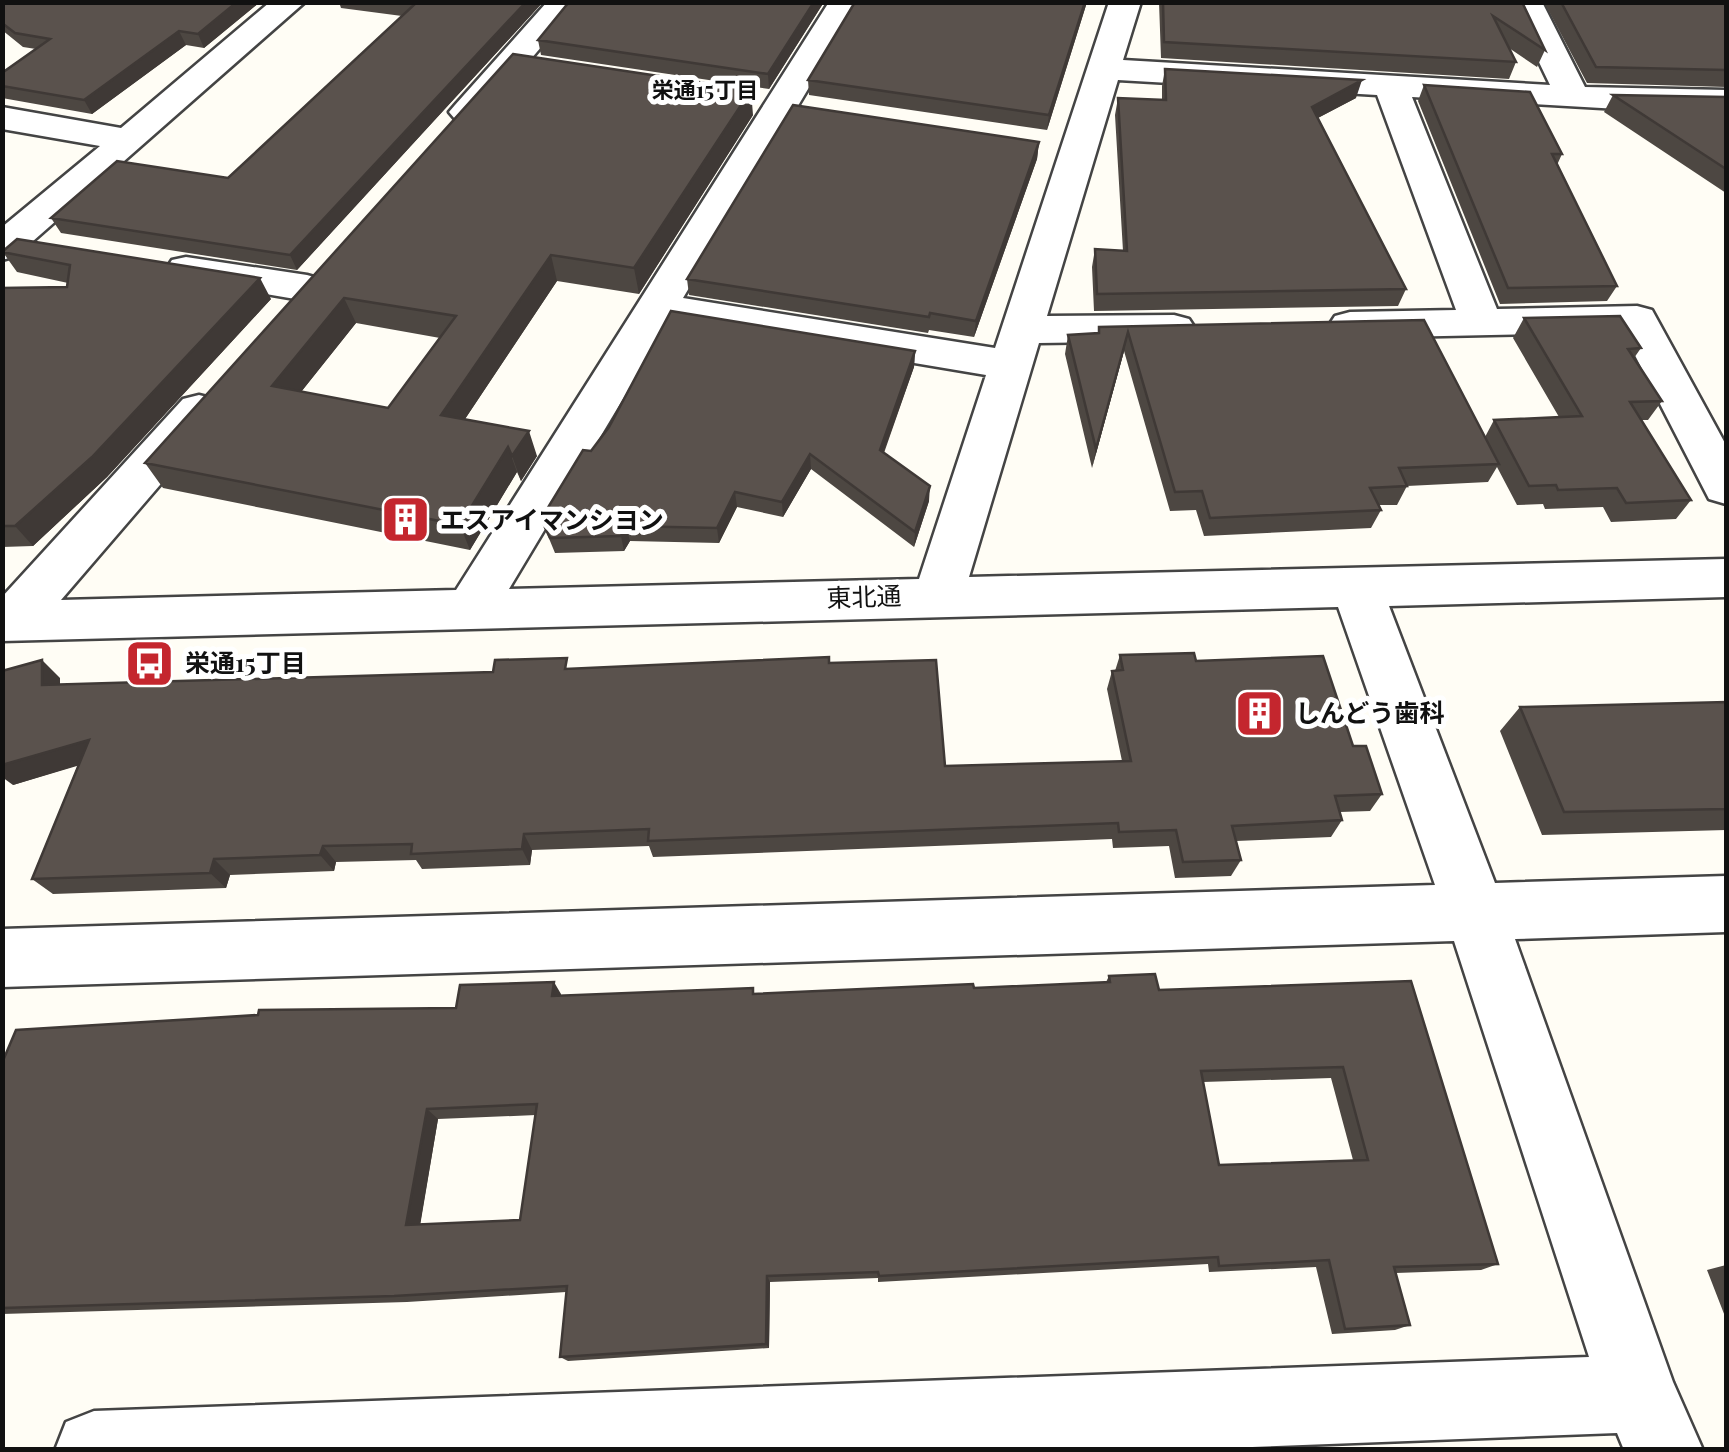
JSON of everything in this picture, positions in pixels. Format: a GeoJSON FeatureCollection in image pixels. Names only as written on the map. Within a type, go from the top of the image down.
{"type":"FeatureCollection","features":[{"type":"Feature","properties":{"kind":"street"},"geometry":{"type":"LineString","coordinates":[[6,244],[290,2]]}},
{"type":"Feature","properties":{"kind":"street"},"geometry":{"type":"LineString","coordinates":[[446,134],[529,68],[565,2]]}},
{"type":"Feature","properties":{"kind":"street"},"geometry":{"type":"LineString","coordinates":[[470,610],[784,107],[845,2]]}},
{"type":"Feature","properties":{"kind":"street"},"geometry":{"type":"LineString","coordinates":[[939,594],[1016,347],[1059,147],[1104,69],[1124,2]]}},
{"type":"Feature","properties":{"kind":"street"},"geometry":{"type":"LineString","coordinates":[[1526,2],[1572,95]]}},
{"type":"Feature","properties":{"kind":"street"},"geometry":{"type":"LineString","coordinates":[[1104,69],[1726,100]]}},
{"type":"Feature","properties":{"kind":"street"},"geometry":{"type":"LineString","coordinates":[[1390,85],[1482,324]]}},
{"type":"Feature","properties":{"kind":"street"},"geometry":{"type":"LineString","coordinates":[[2,118],[127,140]]}},
{"type":"Feature","properties":{"kind":"street"},"geometry":{"type":"LineString","coordinates":[[6,244],[66,250]]}},
{"type":"Feature","properties":{"kind":"street"},"geometry":{"type":"LineString","coordinates":[[140,262],[307,289]]}},
{"type":"Feature","properties":{"kind":"street"},"geometry":{"type":"LineString","coordinates":[[659,307],[1016,347],[1214,327]]}},
{"type":"Feature","properties":{"kind":"street"},"geometry":{"type":"LineString","coordinates":[[1310,326],[1637,319],[1726,487]]}},
{"type":"Feature","properties":{"kind":"street"},"geometry":{"type":"LineString","coordinates":[[7,621],[230,375]]}},
{"type":"Feature","properties":{"kind":"street","name":"東北通"},"geometry":{"type":"LineString","coordinates":[[7,621],[939,594],[1726,578]]}},
{"type":"Feature","properties":{"kind":"street"},"geometry":{"type":"LineString","coordinates":[[94,1450],[1652,1421],[1474,909],[1356,586]]}},
{"type":"Feature","properties":{"kind":"street"},"geometry":{"type":"LineString","coordinates":[[2,958],[1726,904]]}},
{"type":"Feature","properties":{"kind":"building"},"geometry":{"type":"Polygon","coordinates":[[[2,2],[237,2],[198,34],[179,31],[84,100],[2,86],[2,73],[50,39],[15,33],[2,23],[2,2]]]}},
{"type":"Feature","properties":{"kind":"building"},"geometry":{"type":"Polygon","coordinates":[[[407,2],[526,2],[290,255],[51,218],[117,161],[228,178],[415,4],[407,2]]]}},
{"type":"Feature","properties":{"kind":"building"},"geometry":{"type":"Polygon","coordinates":[[[569,2],[814,2],[768,74],[538,40],[569,2]]]}},
{"type":"Feature","properties":{"kind":"building"},"geometry":{"type":"Polygon","coordinates":[[[855,2],[1085,2],[1049,115],[808,80],[855,2]]]}},
{"type":"Feature","properties":{"kind":"building"},"geometry":{"type":"Polygon","coordinates":[[[1163,2],[1522,2],[1545,50],[1493,16],[1516,62],[1164,42],[1163,2]]]}},
{"type":"Feature","properties":{"kind":"building"},"geometry":{"type":"Polygon","coordinates":[[[1561,2],[1726,2],[1726,70],[1596,67],[1561,2]]]}},
{"type":"Feature","properties":{"kind":"building"},"geometry":{"type":"Polygon","coordinates":[[[513,54],[751,90],[634,268],[551,255],[441,415],[529,431],[512,456],[508,447],[460,525],[145,463],[513,54]],[[344,298],[272,386],[388,408],[456,316],[344,298]]]}},
{"type":"Feature","properties":{"kind":"building"},"geometry":{"type":"Polygon","coordinates":[[[1165,69],[1362,80],[1312,107],[1406,289],[1097,294],[1095,249],[1127,251],[1118,98],[1166,100],[1165,69]]]}},
{"type":"Feature","properties":{"kind":"building"},"geometry":{"type":"Polygon","coordinates":[[[1424,85],[1530,92],[1562,154],[1552,154],[1617,286],[1508,288],[1424,85]]]}},
{"type":"Feature","properties":{"kind":"building"},"geometry":{"type":"Polygon","coordinates":[[[1613,95],[1726,97],[1726,169],[1613,95]]]}},
{"type":"Feature","properties":{"kind":"building"},"geometry":{"type":"Polygon","coordinates":[[[793,105],[1039,142],[976,321],[687,279],[793,105]]]}},
{"type":"Feature","properties":{"kind":"building"},"geometry":{"type":"Polygon","coordinates":[[[17,239],[260,278],[92,457],[15,526],[2,526],[2,288],[67,287],[70,265],[2,252],[17,239]]]}},
{"type":"Feature","properties":{"kind":"building"},"geometry":{"type":"Polygon","coordinates":[[[671,311],[915,351],[880,450],[930,486],[915,532],[810,454],[782,502],[735,492],[717,528],[626,526],[621,536],[550,538],[541,519],[583,450],[591,451],[609,427],[671,311]]]}},
{"type":"Feature","properties":{"kind":"building"},"geometry":{"type":"Polygon","coordinates":[[[1620,316],[1641,348],[1628,349],[1662,401],[1630,402],[1691,500],[1626,503],[1617,488],[1558,490],[1556,485],[1529,486],[1494,420],[1582,416],[1524,318],[1620,316]]]}},
{"type":"Feature","properties":{"kind":"building"},"geometry":{"type":"Polygon","coordinates":[[[1424,320],[1499,464],[1399,468],[1407,486],[1370,488],[1381,510],[1210,518],[1202,491],[1175,492],[1128,332],[1096,449],[1068,335],[1099,333],[1099,327],[1424,320]]]}},
{"type":"Feature","properties":{"kind":"building"},"geometry":{"type":"Polygon","coordinates":[[[1194,653],[1196,661],[1323,656],[1353,746],[1366,746],[1382,794],[1335,796],[1342,820],[1232,826],[1241,860],[1183,862],[1176,830],[1119,832],[1118,823],[648,841],[649,829],[524,834],[522,849],[411,854],[412,844],[323,846],[320,855],[214,859],[210,873],[32,879],[89,740],[2,765],[2,671],[42,660],[42,685],[493,672],[495,660],[567,658],[565,669],[829,657],[829,663],[936,660],[945,766],[1131,761],[1112,671],[1123,670],[1120,655],[1194,653]]]}},
{"type":"Feature","properties":{"kind":"building"},"geometry":{"type":"Polygon","coordinates":[[[1726,702],[1726,809],[1564,812],[1520,707],[1726,702]]]}},
{"type":"Feature","properties":{"kind":"building"},"geometry":{"type":"Polygon","coordinates":[[[1155,974],[1159,990],[1411,981],[1498,1264],[1394,1267],[1410,1325],[1345,1329],[1329,1260],[1219,1266],[1218,1257],[879,1276],[878,1272],[767,1276],[766,1344],[560,1357],[567,1286],[394,1296],[2,1308],[2,1063],[16,1030],[258,1015],[259,1010],[456,1008],[460,985],[554,982],[552,996],[753,988],[753,994],[1110,982],[1109,976],[1155,974]],[[1343,1067],[1201,1071],[1219,1165],[1368,1160],[1343,1067]],[[537,1104],[427,1109],[406,1225],[520,1220],[537,1104]]]}},
{"type":"Feature","properties":{"kind":"place","name":"エスアイマンシヨン"},"geometry":{"type":"Point","coordinates":[405,520]}},
{"type":"Feature","properties":{"kind":"place","name":"栄通15丁目"},"geometry":{"type":"Point","coordinates":[150,663]}},
{"type":"Feature","properties":{"kind":"place","name":"しんどう歯科"},"geometry":{"type":"Point","coordinates":[1260,713]}},
{"type":"Feature","properties":{"kind":"district","name":"栄通15丁目"},"geometry":{"type":"Point","coordinates":[705,90]}}]}
